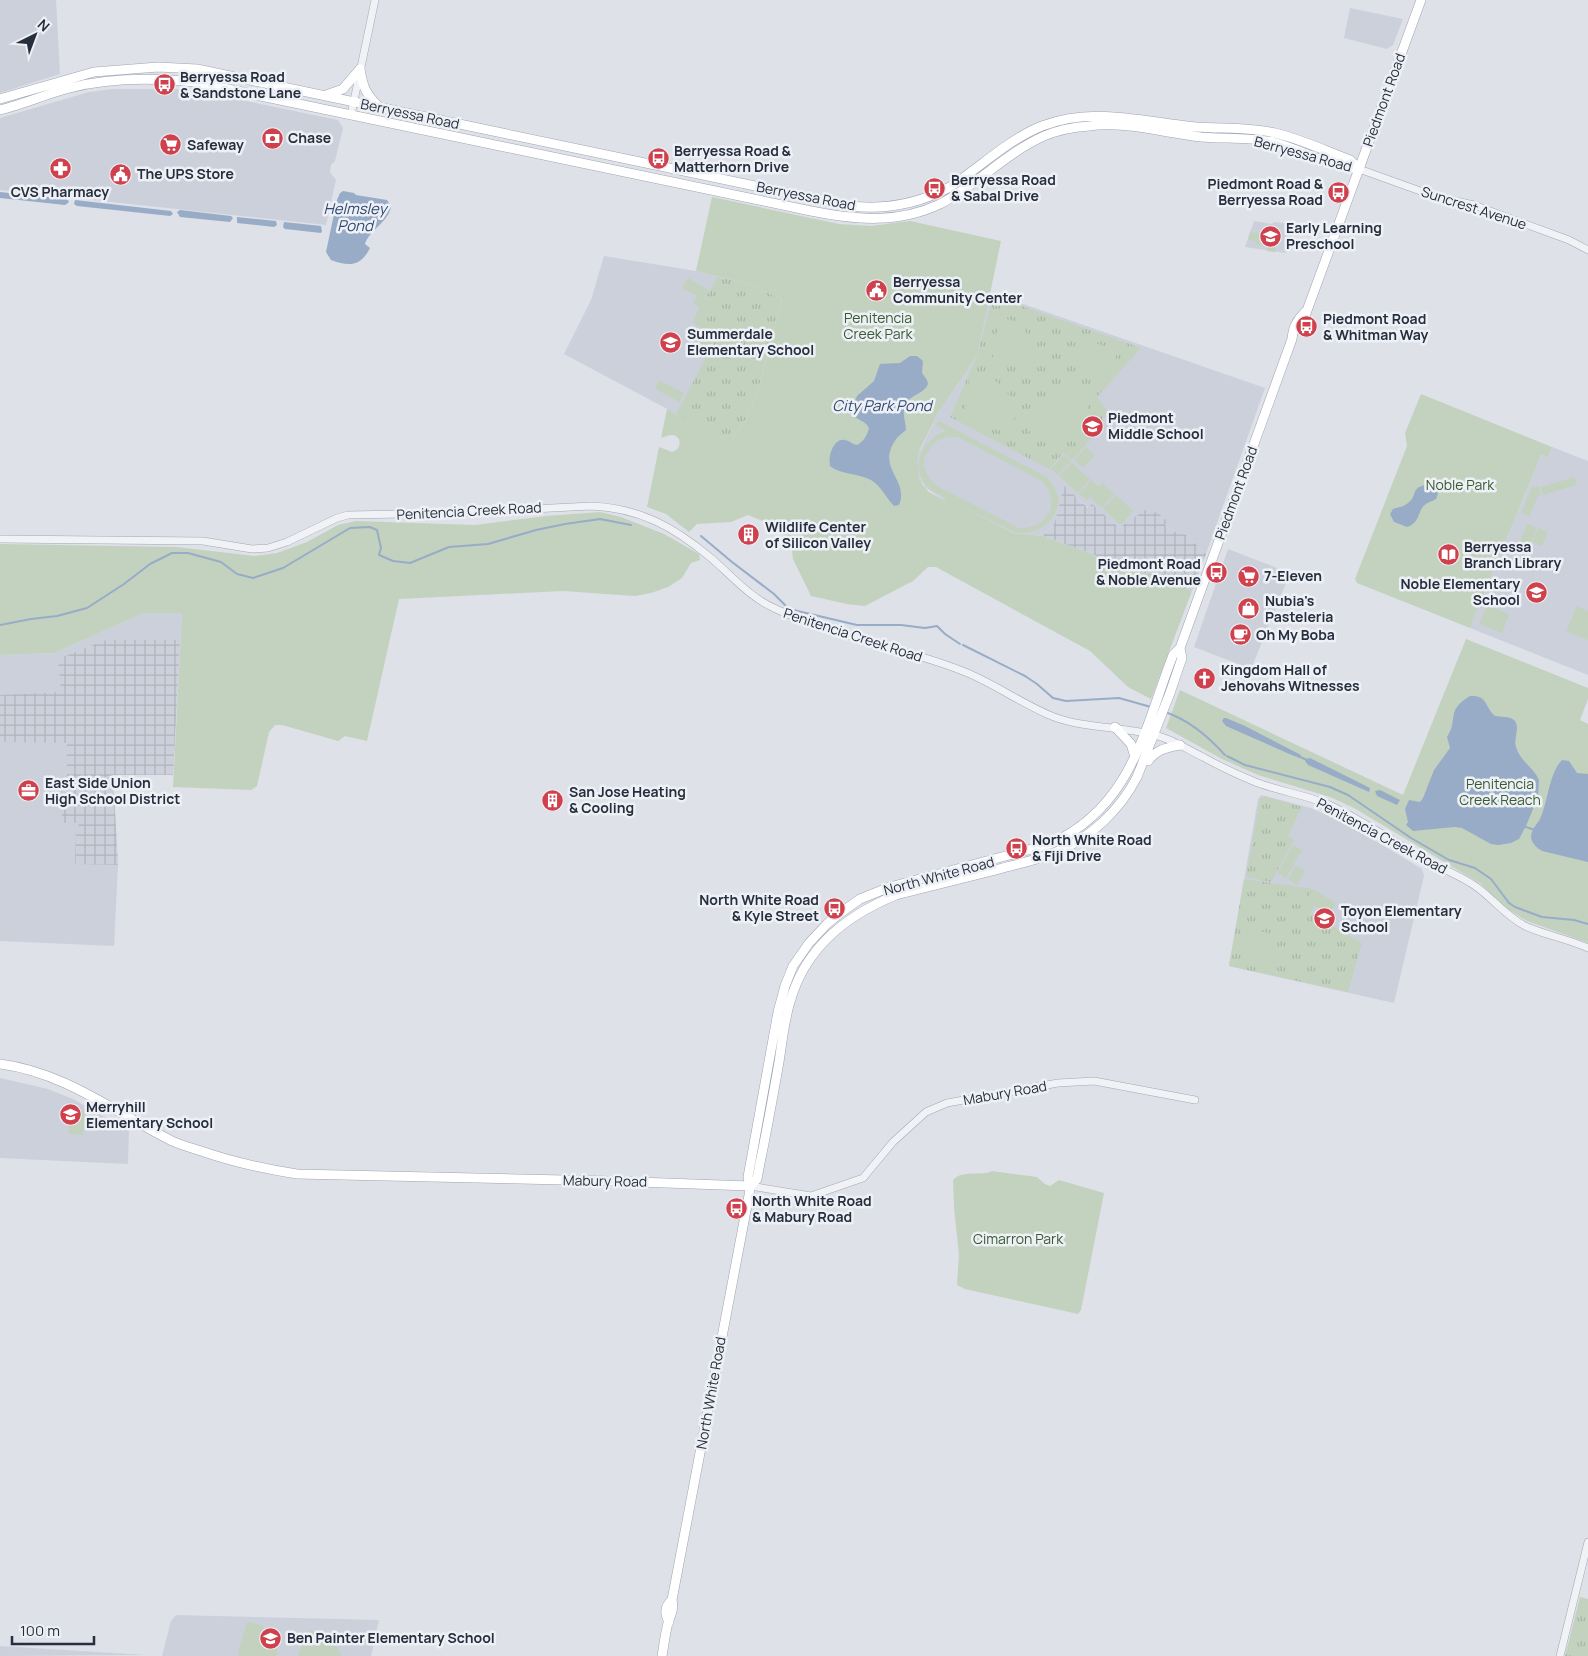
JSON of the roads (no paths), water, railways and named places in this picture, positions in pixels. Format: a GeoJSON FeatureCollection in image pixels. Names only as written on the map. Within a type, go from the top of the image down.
{"type":"FeatureCollection","features":[{"type":"Feature","properties":{"kind":"main road","name":"Piedmont Road"},"geometry":{"type":"LineString","coordinates":[[1150,716],[1173,654],[1180,648],[1292,338],[1293,330],[1298,319],[1305,312],[1421,0]]}},
{"type":"Feature","properties":{"kind":"main road","name":"Berryessa Road"},"geometry":{"type":"LineString","coordinates":[[0,99],[86,74],[135,68],[197,69],[841,204],[864,207],[891,207],[936,194],[950,187],[1027,134],[1041,127],[1067,119],[1090,115],[1122,116],[1194,126],[1275,133],[1350,160],[1359,169]]}},
{"type":"Feature","properties":{"kind":"main road"},"geometry":{"type":"LineString","coordinates":[[324,96],[339,92],[346,87],[360,69]]}},
{"type":"Feature","properties":{"kind":"main road"},"geometry":{"type":"LineString","coordinates":[[360,69],[365,90],[379,107]]}},
{"type":"Feature","properties":{"kind":"main road","name":"Berryessa Road"},"geometry":{"type":"LineString","coordinates":[[0,110],[21,105],[67,88],[95,83],[173,80],[220,88],[855,219],[888,218],[912,214],[939,204],[955,195],[1018,150],[1045,136],[1090,125],[1124,126],[1214,138],[1258,139],[1287,146],[1347,168],[1359,169]]}},
{"type":"Feature","properties":{"kind":"main road"},"geometry":{"type":"LineString","coordinates":[[220,88],[223,83],[230,81],[251,85],[265,84]]}},
{"type":"Feature","properties":{"kind":"main road"},"geometry":{"type":"LineString","coordinates":[[754,199],[773,198],[797,203],[805,202],[812,198]]}},
{"type":"Feature","properties":{"kind":"main road"},"geometry":{"type":"LineString","coordinates":[[811,211],[818,206],[833,207],[841,204]]}},
{"type":"Feature","properties":{"kind":"main road","name":"Piedmont Road"},"geometry":{"type":"LineString","coordinates":[[1161,720],[1182,658],[1180,648]]}},
{"type":"Feature","properties":{"kind":"main road","name":"North White Road"},"geometry":{"type":"LineString","coordinates":[[662,1656],[668,1622],[674,1607],[672,1600],[750,1186],[748,1177],[778,1012],[793,966],[809,943],[832,919],[860,899],[890,887],[1028,852],[1074,832],[1103,808],[1120,787],[1135,758],[1150,716]]}},
{"type":"Feature","properties":{"kind":"main road","name":"North White Road"},"geometry":{"type":"LineString","coordinates":[[750,1186],[757,1179],[789,1003],[805,967],[822,942],[858,913],[882,901],[1030,861],[1053,853],[1077,841],[1111,814],[1130,790],[1141,769],[1161,720]]}},
{"type":"Feature","properties":{"kind":"main road"},"geometry":{"type":"LineString","coordinates":[[1115,727],[1130,744],[1135,758]]}},
{"type":"Feature","properties":{"kind":"main road"},"geometry":{"type":"LineString","coordinates":[[1141,769],[1153,754],[1159,750],[1180,746]]}},
{"type":"Feature","properties":{"kind":"main road","name":"Mabury Road"},"geometry":{"type":"LineString","coordinates":[[0,1064],[24,1068],[74,1087],[174,1142],[235,1162],[265,1169],[297,1174],[750,1186]]}},
{"type":"Feature","properties":{"kind":"street"},"geometry":{"type":"LineString","coordinates":[[351,115],[375,0]]}},
{"type":"Feature","properties":{"kind":"street","name":"Suncrest Avenue"},"geometry":{"type":"LineString","coordinates":[[1359,169],[1438,197],[1474,205],[1569,240],[1588,250]]}},
{"type":"Feature","properties":{"kind":"street","name":"Penitencia Creek Road"},"geometry":{"type":"LineString","coordinates":[[0,539],[203,540],[252,549],[268,548],[286,542],[337,518],[348,515],[606,506],[637,514],[672,528],[750,593],[771,607],[802,620],[957,668],[983,679],[1054,717],[1079,724],[1115,727],[1155,735],[1257,783],[1305,796],[1346,813],[1434,865],[1459,876],[1477,887],[1504,912],[1526,926],[1588,948]]}},
{"type":"Feature","properties":{"kind":"street","name":"Mabury Road"},"geometry":{"type":"LineString","coordinates":[[750,1186],[811,1196],[863,1178],[893,1142],[926,1112],[947,1103],[1058,1083],[1094,1081],[1195,1100]]}},
{"type":"Feature","properties":{"kind":"street"},"geometry":{"type":"LineString","coordinates":[[1560,1656],[1588,1542]]}},
{"type":"Feature","properties":{"kind":"water","name":"Helmsley Pond"},"geometry":{"type":"Polygon","coordinates":[[[343,191],[387,200],[391,206],[387,217],[367,239],[365,244],[370,248],[367,254],[359,262],[349,264],[331,260],[326,252],[337,200],[343,191]]]}},
{"type":"Feature","properties":{"kind":"water"},"geometry":{"type":"Polygon","coordinates":[[[0,192],[66,199],[69,201],[65,205],[0,198],[0,192]]]}},
{"type":"Feature","properties":{"kind":"water"},"geometry":{"type":"Polygon","coordinates":[[[75,200],[171,211],[173,214],[170,216],[77,206],[74,204],[75,200]]]}},
{"type":"Feature","properties":{"kind":"water"},"geometry":{"type":"Polygon","coordinates":[[[180,210],[231,216],[233,218],[230,222],[180,217],[177,212],[180,210]]]}},
{"type":"Feature","properties":{"kind":"water"},"geometry":{"type":"Polygon","coordinates":[[[237,217],[276,221],[277,225],[274,227],[237,223],[237,217]]]}},
{"type":"Feature","properties":{"kind":"water"},"geometry":{"type":"Polygon","coordinates":[[[284,222],[321,226],[322,231],[321,233],[285,229],[283,227],[284,222]]]}},
{"type":"Feature","properties":{"kind":"water","name":"City Park Pond"},"geometry":{"type":"Polygon","coordinates":[[[910,356],[917,356],[923,361],[922,373],[928,384],[926,388],[911,398],[905,405],[906,430],[898,437],[891,448],[890,466],[900,488],[901,496],[899,505],[894,506],[881,489],[871,480],[834,469],[830,466],[830,458],[832,449],[837,442],[845,440],[857,445],[866,436],[869,428],[854,416],[851,410],[857,396],[874,381],[880,364],[900,363],[910,356]]]}},
{"type":"Feature","properties":{"kind":"water"},"geometry":{"type":"Polygon","coordinates":[[[1431,484],[1436,486],[1438,490],[1436,499],[1423,506],[1415,522],[1407,527],[1394,522],[1390,514],[1393,509],[1403,506],[1411,500],[1419,487],[1431,484]]]}},
{"type":"Feature","properties":{"kind":"water"},"geometry":{"type":"Polygon","coordinates":[[[1470,696],[1483,699],[1495,716],[1514,720],[1517,726],[1515,744],[1518,752],[1539,780],[1538,797],[1526,826],[1519,839],[1511,843],[1491,844],[1462,828],[1413,831],[1406,825],[1408,822],[1405,809],[1409,800],[1420,802],[1423,798],[1434,770],[1450,748],[1447,737],[1455,711],[1462,701],[1470,696]]]}},
{"type":"Feature","properties":{"kind":"water"},"geometry":{"type":"Polygon","coordinates":[[[1224,718],[1245,726],[1301,755],[1300,758],[1226,726],[1222,721],[1224,718]]]}},
{"type":"Feature","properties":{"kind":"water"},"geometry":{"type":"Polygon","coordinates":[[[1310,758],[1370,788],[1369,792],[1308,765],[1305,761],[1310,758]]]}},
{"type":"Feature","properties":{"kind":"water"},"geometry":{"type":"Polygon","coordinates":[[[1562,760],[1569,761],[1577,773],[1588,774],[1588,862],[1542,851],[1531,839],[1532,831],[1543,812],[1554,772],[1562,760]]]}},
{"type":"Feature","properties":{"kind":"water"},"geometry":{"type":"Polygon","coordinates":[[[1380,790],[1400,800],[1397,805],[1377,796],[1375,791],[1380,790]]]}},
{"type":"Feature","properties":{"kind":"waterway"},"geometry":{"type":"LineString","coordinates":[[0,625],[57,616],[87,608],[124,584],[150,564],[172,553],[188,553],[221,562],[237,574],[253,578],[283,568],[350,528],[370,527],[377,530],[381,548],[379,555],[393,561],[410,563],[449,547],[488,544],[565,524],[600,519],[631,525]]}},
{"type":"Feature","properties":{"kind":"waterway"},"geometry":{"type":"LineString","coordinates":[[701,536],[774,594],[789,609],[857,625],[901,625],[925,628],[937,626],[960,644]]}},
{"type":"Feature","properties":{"kind":"waterway"},"geometry":{"type":"LineString","coordinates":[[963,645],[1025,676],[1053,698],[1066,701],[1119,698],[1151,707]]}},
{"type":"Feature","properties":{"kind":"waterway"},"geometry":{"type":"LineString","coordinates":[[1165,712],[1182,719],[1198,729],[1225,755]]}},
{"type":"Feature","properties":{"kind":"waterway"},"geometry":{"type":"LineString","coordinates":[[1227,756],[1245,765],[1330,787],[1348,795],[1411,838],[1449,860],[1475,868],[1491,879],[1509,903],[1515,907],[1542,917],[1574,920],[1588,924]]}},
{"type":"Feature","properties":{"kind":"waterway"},"geometry":{"type":"LineString","coordinates":[[1298,756],[1307,760]]}},
{"type":"Feature","properties":{"kind":"waterway"},"geometry":{"type":"LineString","coordinates":[[1523,826],[1535,830]]}},
{"type":"Feature","properties":{"kind":"place","name":"Berryessa Road & Sandstone Lane"},"geometry":{"type":"Point","coordinates":[164,85]}},
{"type":"Feature","properties":{"kind":"place","name":"Chase"},"geometry":{"type":"Point","coordinates":[272,138]}},
{"type":"Feature","properties":{"kind":"place","name":"Safeway"},"geometry":{"type":"Point","coordinates":[171,145]}},
{"type":"Feature","properties":{"kind":"place","name":"Berryessa Road & Matterhorn Drive"},"geometry":{"type":"Point","coordinates":[658,159]}},
{"type":"Feature","properties":{"kind":"place","name":"CVS Pharmacy"},"geometry":{"type":"Point","coordinates":[60,169]}},
{"type":"Feature","properties":{"kind":"place","name":"The UPS Store"},"geometry":{"type":"Point","coordinates":[121,174]}},
{"type":"Feature","properties":{"kind":"place","name":"Berryessa Road & Sabal Drive"},"geometry":{"type":"Point","coordinates":[935,188]}},
{"type":"Feature","properties":{"kind":"place","name":"Piedmont Road & Berryessa Road"},"geometry":{"type":"Point","coordinates":[1339,192]}},
{"type":"Feature","properties":{"kind":"place","name":"Early Learning Preschool"},"geometry":{"type":"Point","coordinates":[1270,236]}},
{"type":"Feature","properties":{"kind":"place","name":"Berryessa Community Center"},"geometry":{"type":"Point","coordinates":[877,290]}},
{"type":"Feature","properties":{"kind":"place","name":"Piedmont Road & Whitman Way"},"geometry":{"type":"Point","coordinates":[1307,327]}},
{"type":"Feature","properties":{"kind":"place","name":"Summerdale Elementary School"},"geometry":{"type":"Point","coordinates":[671,342]}},
{"type":"Feature","properties":{"kind":"place","name":"Piedmont Middle School"},"geometry":{"type":"Point","coordinates":[1092,426]}},
{"type":"Feature","properties":{"kind":"place","name":"Wildlife Center of Silicon Valley"},"geometry":{"type":"Point","coordinates":[749,535]}},
{"type":"Feature","properties":{"kind":"place","name":"Berryessa Branch Library"},"geometry":{"type":"Point","coordinates":[1448,555]}},
{"type":"Feature","properties":{"kind":"place","name":"Piedmont Road & Noble Avenue"},"geometry":{"type":"Point","coordinates":[1217,572]}},
{"type":"Feature","properties":{"kind":"place","name":"7-Eleven"},"geometry":{"type":"Point","coordinates":[1248,576]}},
{"type":"Feature","properties":{"kind":"place","name":"Noble Elementary School"},"geometry":{"type":"Point","coordinates":[1536,592]}},
{"type":"Feature","properties":{"kind":"place","name":"Nubia's Pasteleria"},"geometry":{"type":"Point","coordinates":[1249,609]}},
{"type":"Feature","properties":{"kind":"place","name":"Oh My Boba"},"geometry":{"type":"Point","coordinates":[1240,635]}},
{"type":"Feature","properties":{"kind":"place","name":"Kingdom Hall of Jehovahs Witnesses"},"geometry":{"type":"Point","coordinates":[1205,678]}},
{"type":"Feature","properties":{"kind":"place","name":"East Side Union High School District"},"geometry":{"type":"Point","coordinates":[29,791]}},
{"type":"Feature","properties":{"kind":"place","name":"San Jose Heating & Cooling"},"geometry":{"type":"Point","coordinates":[553,800]}},
{"type":"Feature","properties":{"kind":"place","name":"North White Road & Fiji Drive"},"geometry":{"type":"Point","coordinates":[1016,848]}},
{"type":"Feature","properties":{"kind":"place","name":"North White Road & Kyle Street"},"geometry":{"type":"Point","coordinates":[835,908]}},
{"type":"Feature","properties":{"kind":"place","name":"Toyon Elementary School"},"geometry":{"type":"Point","coordinates":[1325,919]}},
{"type":"Feature","properties":{"kind":"place","name":"Merryhill Elementary School"},"geometry":{"type":"Point","coordinates":[70,1115]}},
{"type":"Feature","properties":{"kind":"place","name":"North White Road & Mabury Road"},"geometry":{"type":"Point","coordinates":[736,1209]}},
{"type":"Feature","properties":{"kind":"place","name":"Ben Painter Elementary School"},"geometry":{"type":"Point","coordinates":[271,1638]}},
{"type":"Feature","properties":{"kind":"park label","name":"Penitencia Creek Park"},"geometry":{"type":"Point","coordinates":[878,326]}},
{"type":"Feature","properties":{"kind":"park label","name":"Noble Park"},"geometry":{"type":"Point","coordinates":[1460,485]}},
{"type":"Feature","properties":{"kind":"park label","name":"Penitencia Creek Reach"},"geometry":{"type":"Point","coordinates":[1500,792]}},
{"type":"Feature","properties":{"kind":"park label","name":"Cimarron Park"},"geometry":{"type":"Point","coordinates":[1018,1239]}}]}
